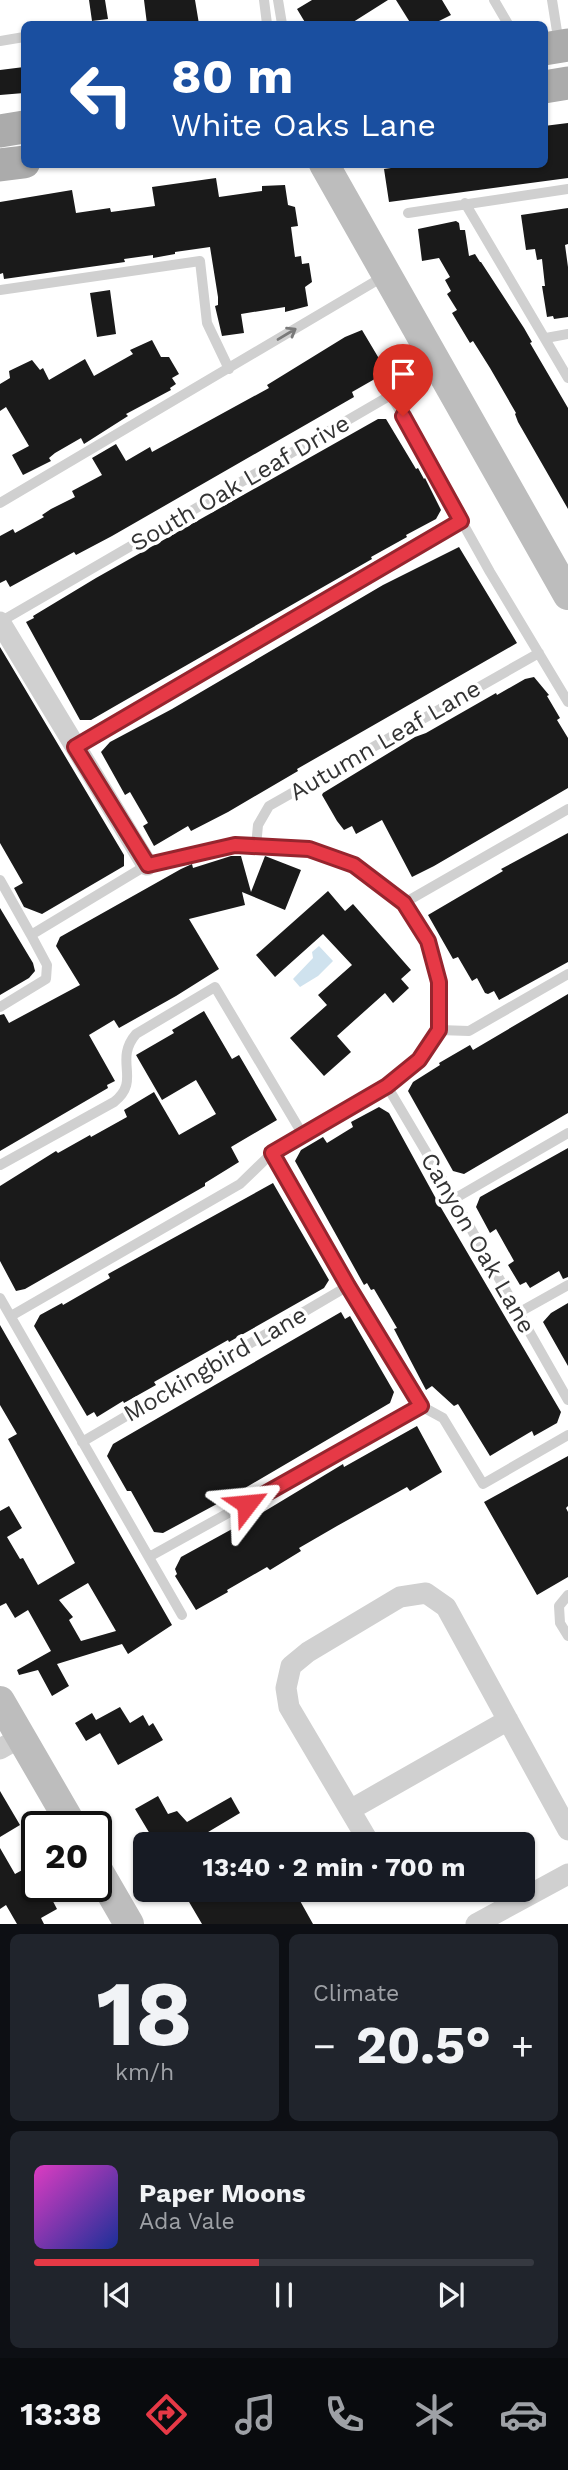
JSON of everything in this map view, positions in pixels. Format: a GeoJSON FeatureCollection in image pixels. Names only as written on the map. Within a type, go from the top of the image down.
{"type":"FeatureCollection","features":[{"type":"Feature","properties":{"kind":"main road"},"geometry":{"type":"LineString","coordinates":[[548,86],[568,83]]}},
{"type":"Feature","properties":{"kind":"main road"},"geometry":{"type":"LineString","coordinates":[[0,131],[21,128]]}},
{"type":"Feature","properties":{"kind":"main road"},"geometry":{"type":"LineString","coordinates":[[0,165],[21,162]]}},
{"type":"Feature","properties":{"kind":"street"},"geometry":{"type":"LineString","coordinates":[[326,168],[568,595]]}},
{"type":"Feature","properties":{"kind":"street"},"geometry":{"type":"LineString","coordinates":[[0,622],[148,865]]}},
{"type":"Feature","properties":{"kind":"street"},"geometry":{"type":"LineString","coordinates":[[363,1832],[289,1707],[286,1688],[291,1666],[308,1652],[400,1597],[426,1593],[446,1607],[568,1830]]}},
{"type":"Feature","properties":{"kind":"street"},"geometry":{"type":"LineString","coordinates":[[0,1701],[10,1743],[61,1811]]}},
{"type":"Feature","properties":{"kind":"street"},"geometry":{"type":"LineString","coordinates":[[350,1810],[508,1720]]}},
{"type":"Feature","properties":{"kind":"street"},"geometry":{"type":"LineString","coordinates":[[476,1924],[568,1874]]}},
{"type":"Feature","properties":{"kind":"street"},"geometry":{"type":"LineString","coordinates":[[112,1895],[129,1924]]}},
{"type":"Feature","properties":{"kind":"lane"},"geometry":{"type":"LineString","coordinates":[[264,0],[267,21]]}},
{"type":"Feature","properties":{"kind":"lane"},"geometry":{"type":"LineString","coordinates":[[278,0],[282,21]]}},
{"type":"Feature","properties":{"kind":"lane"},"geometry":{"type":"LineString","coordinates":[[494,0],[506,21]]}},
{"type":"Feature","properties":{"kind":"lane"},"geometry":{"type":"LineString","coordinates":[[553,3],[557,47]]}},
{"type":"Feature","properties":{"kind":"lane"},"geometry":{"type":"LineString","coordinates":[[0,41],[21,38]]}},
{"type":"Feature","properties":{"kind":"lane"},"geometry":{"type":"LineString","coordinates":[[408,213],[568,189]]}},
{"type":"Feature","properties":{"kind":"lane"},"geometry":{"type":"LineString","coordinates":[[465,203],[568,378]]}},
{"type":"Feature","properties":{"kind":"lane"},"geometry":{"type":"LineString","coordinates":[[0,290],[200,261],[207,323],[229,369]]}},
{"type":"Feature","properties":{"kind":"lane"},"geometry":{"type":"LineString","coordinates":[[0,503],[386,275]]}},
{"type":"Feature","properties":{"kind":"lane"},"geometry":{"type":"LineString","coordinates":[[546,338],[568,334]]}},
{"type":"Feature","properties":{"kind":"lane","name":"South Oak Leaf Drive"},"geometry":{"type":"LineString","coordinates":[[0,622],[391,395],[461,521],[568,702]]}},
{"type":"Feature","properties":{"kind":"lane"},"geometry":{"type":"LineString","coordinates":[[75,747],[461,521]]}},
{"type":"Feature","properties":{"kind":"lane","name":"Autumn Leaf Lane"},"geometry":{"type":"LineString","coordinates":[[256,846],[258,825],[270,806],[539,653]]}},
{"type":"Feature","properties":{"kind":"lane"},"geometry":{"type":"LineString","coordinates":[[404,903],[568,809]]}},
{"type":"Feature","properties":{"kind":"lane"},"geometry":{"type":"LineString","coordinates":[[11,1316],[240,1184],[272,1153],[387,1086],[419,1060],[439,1030],[439,982],[428,941],[404,903],[354,865],[309,849],[235,845],[148,865],[31,935]]}},
{"type":"Feature","properties":{"kind":"lane"},"geometry":{"type":"LineString","coordinates":[[0,880],[47,965],[46,979],[0,1007]]}},
{"type":"Feature","properties":{"kind":"lane"},"geometry":{"type":"LineString","coordinates":[[439,1030],[469,1031],[568,974]]}},
{"type":"Feature","properties":{"kind":"lane"},"geometry":{"type":"LineString","coordinates":[[0,1165],[126,1093],[127,1044],[136,1034],[215,987],[303,1135]]}},
{"type":"Feature","properties":{"kind":"lane","name":"Canyon Oak Lane"},"geometry":{"type":"LineString","coordinates":[[387,1086],[568,1400]]}},
{"type":"Feature","properties":{"kind":"lane"},"geometry":{"type":"LineString","coordinates":[[454,1199],[568,1133]]}},
{"type":"Feature","properties":{"kind":"lane"},"geometry":{"type":"LineString","coordinates":[[272,1153],[421,1406],[443,1418],[483,1484],[568,1435]]}},
{"type":"Feature","properties":{"kind":"lane"},"geometry":{"type":"LineString","coordinates":[[518,1313],[568,1285]]}},
{"type":"Feature","properties":{"kind":"lane","name":"Mockingbird Lane"},"geometry":{"type":"LineString","coordinates":[[82,1442],[348,1286]]}},
{"type":"Feature","properties":{"kind":"lane"},"geometry":{"type":"LineString","coordinates":[[0,1298],[182,1615]]}},
{"type":"Feature","properties":{"kind":"lane"},"geometry":{"type":"LineString","coordinates":[[149,1558],[421,1406]]}},
{"type":"Feature","properties":{"kind":"lane"},"geometry":{"type":"LineString","coordinates":[[568,1595],[559,1606],[560,1623],[568,1636]]}},
{"type":"Feature","properties":{"kind":"water"},"geometry":{"type":"Polygon","coordinates":[[[319,946],[333,961],[318,976],[300,987],[293,979],[313,958],[312,952],[319,946]]]}},
{"type":"Feature","properties":{"kind":"building"},"geometry":{"type":"Polygon","coordinates":[[[89,0],[105,0],[108,19],[92,21],[89,0]]]}},
{"type":"Feature","properties":{"kind":"building"},"geometry":{"type":"Polygon","coordinates":[[[144,0],[195,0],[198,21],[147,21],[144,0]]]}},
{"type":"Feature","properties":{"kind":"building"},"geometry":{"type":"Polygon","coordinates":[[[312,0],[388,0],[355,21],[304,21],[297,9],[312,0]]]}},
{"type":"Feature","properties":{"kind":"building"},"geometry":{"type":"Polygon","coordinates":[[[396,0],[442,0],[451,15],[439,21],[409,21],[396,0]]]}},
{"type":"Feature","properties":{"kind":"building"},"geometry":{"type":"Polygon","coordinates":[[[21,67],[21,93],[0,95],[0,70],[21,67]]]}},
{"type":"Feature","properties":{"kind":"building"},"geometry":{"type":"Polygon","coordinates":[[[568,123],[568,178],[389,202],[384,169],[548,168],[548,126],[568,123]]]}},
{"type":"Feature","properties":{"kind":"building"},"geometry":{"type":"Polygon","coordinates":[[[216,178],[219,197],[262,191],[262,186],[285,185],[288,205],[295,207],[298,226],[291,227],[295,257],[301,256],[302,264],[309,263],[312,282],[305,287],[308,306],[285,312],[285,307],[241,314],[244,333],[222,336],[215,306],[218,305],[218,297],[210,247],[153,258],[153,255],[124,259],[125,262],[4,279],[3,273],[0,274],[0,202],[72,190],[76,213],[110,208],[111,212],[155,206],[152,187],[216,178]]]}},
{"type":"Feature","properties":{"kind":"building"},"geometry":{"type":"Polygon","coordinates":[[[568,208],[568,244],[565,245],[568,317],[554,319],[553,316],[547,317],[542,286],[545,286],[542,259],[537,260],[535,249],[526,250],[521,215],[568,208]]]}},
{"type":"Feature","properties":{"kind":"building"},"geometry":{"type":"Polygon","coordinates":[[[456,221],[460,230],[465,230],[469,256],[475,254],[524,328],[568,408],[568,509],[490,368],[473,341],[470,343],[452,313],[457,310],[447,294],[451,291],[445,280],[450,277],[439,258],[422,261],[418,229],[456,221]]]}},
{"type":"Feature","properties":{"kind":"building"},"geometry":{"type":"Polygon","coordinates":[[[110,290],[116,334],[97,337],[90,293],[110,290]]]}},
{"type":"Feature","properties":{"kind":"building"},"geometry":{"type":"Polygon","coordinates":[[[362,330],[387,372],[352,392],[354,397],[76,555],[74,552],[10,587],[6,580],[0,583],[0,536],[13,529],[15,533],[44,517],[42,515],[51,509],[75,497],[72,491],[102,475],[92,458],[116,444],[126,461],[150,447],[152,452],[269,388],[267,385],[345,337],[362,330]]]}},
{"type":"Feature","properties":{"kind":"building"},"geometry":{"type":"Polygon","coordinates":[[[152,340],[161,357],[169,357],[179,374],[172,378],[176,384],[171,390],[126,414],[128,416],[84,444],[81,438],[55,453],[49,458],[51,461],[23,475],[12,455],[29,446],[6,407],[0,411],[0,384],[10,378],[9,371],[32,360],[40,370],[43,368],[49,380],[85,359],[94,376],[133,354],[130,350],[152,340]]]}},
{"type":"Feature","properties":{"kind":"building"},"geometry":{"type":"Polygon","coordinates":[[[378,419],[386,419],[416,469],[418,468],[425,478],[441,510],[436,519],[406,535],[407,537],[371,557],[372,559],[91,720],[80,720],[26,622],[96,578],[378,419]]]}},
{"type":"Feature","properties":{"kind":"building"},"geometry":{"type":"Polygon","coordinates":[[[459,547],[517,643],[297,769],[298,771],[228,812],[191,831],[188,826],[154,846],[143,826],[148,823],[130,792],[125,795],[101,752],[110,742],[172,709],[383,585],[459,547]]]}},
{"type":"Feature","properties":{"kind":"building"},"geometry":{"type":"Polygon","coordinates":[[[0,647],[124,855],[124,866],[42,914],[24,907],[14,888],[23,883],[0,843],[0,647]]]}},
{"type":"Feature","properties":{"kind":"building"},"geometry":{"type":"Polygon","coordinates":[[[534,677],[549,695],[547,696],[560,718],[557,720],[568,738],[568,788],[412,877],[382,820],[356,834],[352,826],[344,830],[337,821],[323,793],[415,737],[496,693],[497,695],[525,679],[534,677]]]}},
{"type":"Feature","properties":{"kind":"building"},"geometry":{"type":"Polygon","coordinates":[[[568,833],[568,962],[499,1000],[494,991],[485,993],[477,978],[472,981],[458,957],[453,959],[428,915],[503,871],[501,869],[568,833]]]}},
{"type":"Feature","properties":{"kind":"building"},"geometry":{"type":"Polygon","coordinates":[[[231,856],[241,856],[251,892],[265,856],[301,870],[285,910],[242,892],[245,905],[189,919],[219,969],[119,1028],[114,1020],[89,1035],[115,1081],[107,1085],[108,1088],[0,1151],[0,1015],[4,1014],[9,1023],[80,985],[56,946],[60,937],[181,869],[231,856]]]}},
{"type":"Feature","properties":{"kind":"building"},"geometry":{"type":"Polygon","coordinates":[[[328,891],[345,911],[353,904],[411,970],[401,979],[409,988],[393,1003],[385,993],[337,1036],[351,1052],[324,1076],[290,1038],[327,1005],[318,995],[352,965],[323,934],[275,977],[256,955],[328,891]]]}},
{"type":"Feature","properties":{"kind":"building"},"geometry":{"type":"Polygon","coordinates":[[[0,908],[33,963],[35,971],[29,978],[0,995],[0,908]]]}},
{"type":"Feature","properties":{"kind":"building"},"geometry":{"type":"Polygon","coordinates":[[[568,994],[568,1113],[464,1174],[453,1171],[408,1091],[413,1082],[470,1045],[473,1050],[568,994]]]}},
{"type":"Feature","properties":{"kind":"building"},"geometry":{"type":"Polygon","coordinates":[[[204,1011],[232,1059],[239,1055],[277,1120],[231,1147],[239,1162],[205,1183],[205,1186],[25,1289],[16,1291],[0,1261],[0,1186],[56,1151],[58,1153],[127,1117],[124,1110],[154,1092],[179,1135],[216,1114],[196,1080],[162,1100],[136,1055],[174,1033],[172,1030],[204,1011]]]}},
{"type":"Feature","properties":{"kind":"building"},"geometry":{"type":"Polygon","coordinates":[[[379,1107],[389,1113],[440,1206],[561,1412],[557,1423],[534,1436],[532,1431],[490,1456],[458,1404],[454,1406],[432,1386],[426,1390],[394,1329],[397,1328],[374,1289],[371,1290],[367,1283],[364,1285],[295,1161],[301,1150],[323,1137],[327,1143],[353,1127],[351,1122],[379,1107]]]}},
{"type":"Feature","properties":{"kind":"building"},"geometry":{"type":"Polygon","coordinates":[[[568,1148],[568,1277],[563,1279],[559,1271],[530,1288],[526,1282],[520,1285],[508,1265],[514,1261],[496,1229],[490,1233],[476,1207],[480,1197],[568,1148]]]}},
{"type":"Feature","properties":{"kind":"building"},"geometry":{"type":"Polygon","coordinates":[[[273,1183],[329,1280],[324,1288],[154,1382],[156,1385],[124,1403],[123,1401],[97,1417],[94,1412],[87,1416],[34,1326],[40,1315],[62,1303],[63,1305],[110,1278],[108,1274],[273,1183]]]}},
{"type":"Feature","properties":{"kind":"building"},"geometry":{"type":"Polygon","coordinates":[[[568,1303],[568,1366],[543,1322],[551,1313],[568,1303]]]}},
{"type":"Feature","properties":{"kind":"building"},"geometry":{"type":"Polygon","coordinates":[[[341,1312],[345,1319],[350,1316],[394,1392],[390,1403],[228,1498],[163,1533],[154,1532],[107,1456],[113,1444],[341,1312]]]}},
{"type":"Feature","properties":{"kind":"building"},"geometry":{"type":"Polygon","coordinates":[[[0,1325],[172,1625],[128,1654],[122,1644],[57,1664],[69,1686],[52,1696],[38,1670],[19,1675],[17,1670],[51,1651],[28,1610],[15,1618],[6,1603],[0,1606],[0,1511],[9,1506],[22,1528],[7,1537],[38,1585],[75,1563],[8,1439],[17,1434],[0,1405],[0,1325]],[[88,1583],[59,1600],[73,1617],[69,1620],[81,1641],[116,1631],[88,1583]]]}},
{"type":"Feature","properties":{"kind":"building"},"geometry":{"type":"Polygon","coordinates":[[[417,1426],[442,1472],[410,1491],[407,1487],[337,1526],[299,1548],[301,1551],[270,1570],[267,1567],[196,1610],[175,1576],[175,1569],[181,1557],[343,1464],[344,1467],[417,1426]]]}},
{"type":"Feature","properties":{"kind":"building"},"geometry":{"type":"Polygon","coordinates":[[[568,1456],[568,1577],[537,1595],[484,1502],[568,1456]]]}},
{"type":"Feature","properties":{"kind":"building"},"geometry":{"type":"Polygon","coordinates":[[[120,1707],[130,1723],[143,1715],[149,1726],[153,1723],[163,1740],[118,1765],[100,1733],[86,1741],[75,1723],[92,1713],[96,1720],[120,1707]]]}},
{"type":"Feature","properties":{"kind":"building"},"geometry":{"type":"Polygon","coordinates":[[[0,1791],[20,1825],[0,1837],[0,1791]]]}},
{"type":"Feature","properties":{"kind":"building"},"geometry":{"type":"Polygon","coordinates":[[[158,1796],[168,1814],[177,1811],[187,1822],[231,1797],[240,1813],[208,1832],[149,1832],[135,1809],[158,1796]]]}},
{"type":"Feature","properties":{"kind":"building"},"geometry":{"type":"Polygon","coordinates":[[[0,1848],[15,1874],[21,1871],[21,1902],[53,1902],[57,1909],[41,1918],[44,1924],[17,1924],[6,1905],[0,1909],[0,1848]]]}},
{"type":"Feature","properties":{"kind":"building"},"geometry":{"type":"Polygon","coordinates":[[[189,1902],[301,1902],[313,1924],[202,1924],[189,1902]]]}},
{"type":"Feature","properties":{"kind":"route"},"geometry":{"type":"LineString","coordinates":[[247,1504],[421,1406],[272,1153],[387,1086],[419,1060],[439,1030],[439,982],[428,941],[404,903],[354,865],[309,849],[235,845],[148,865],[75,747],[461,521],[403,416]]}}]}
